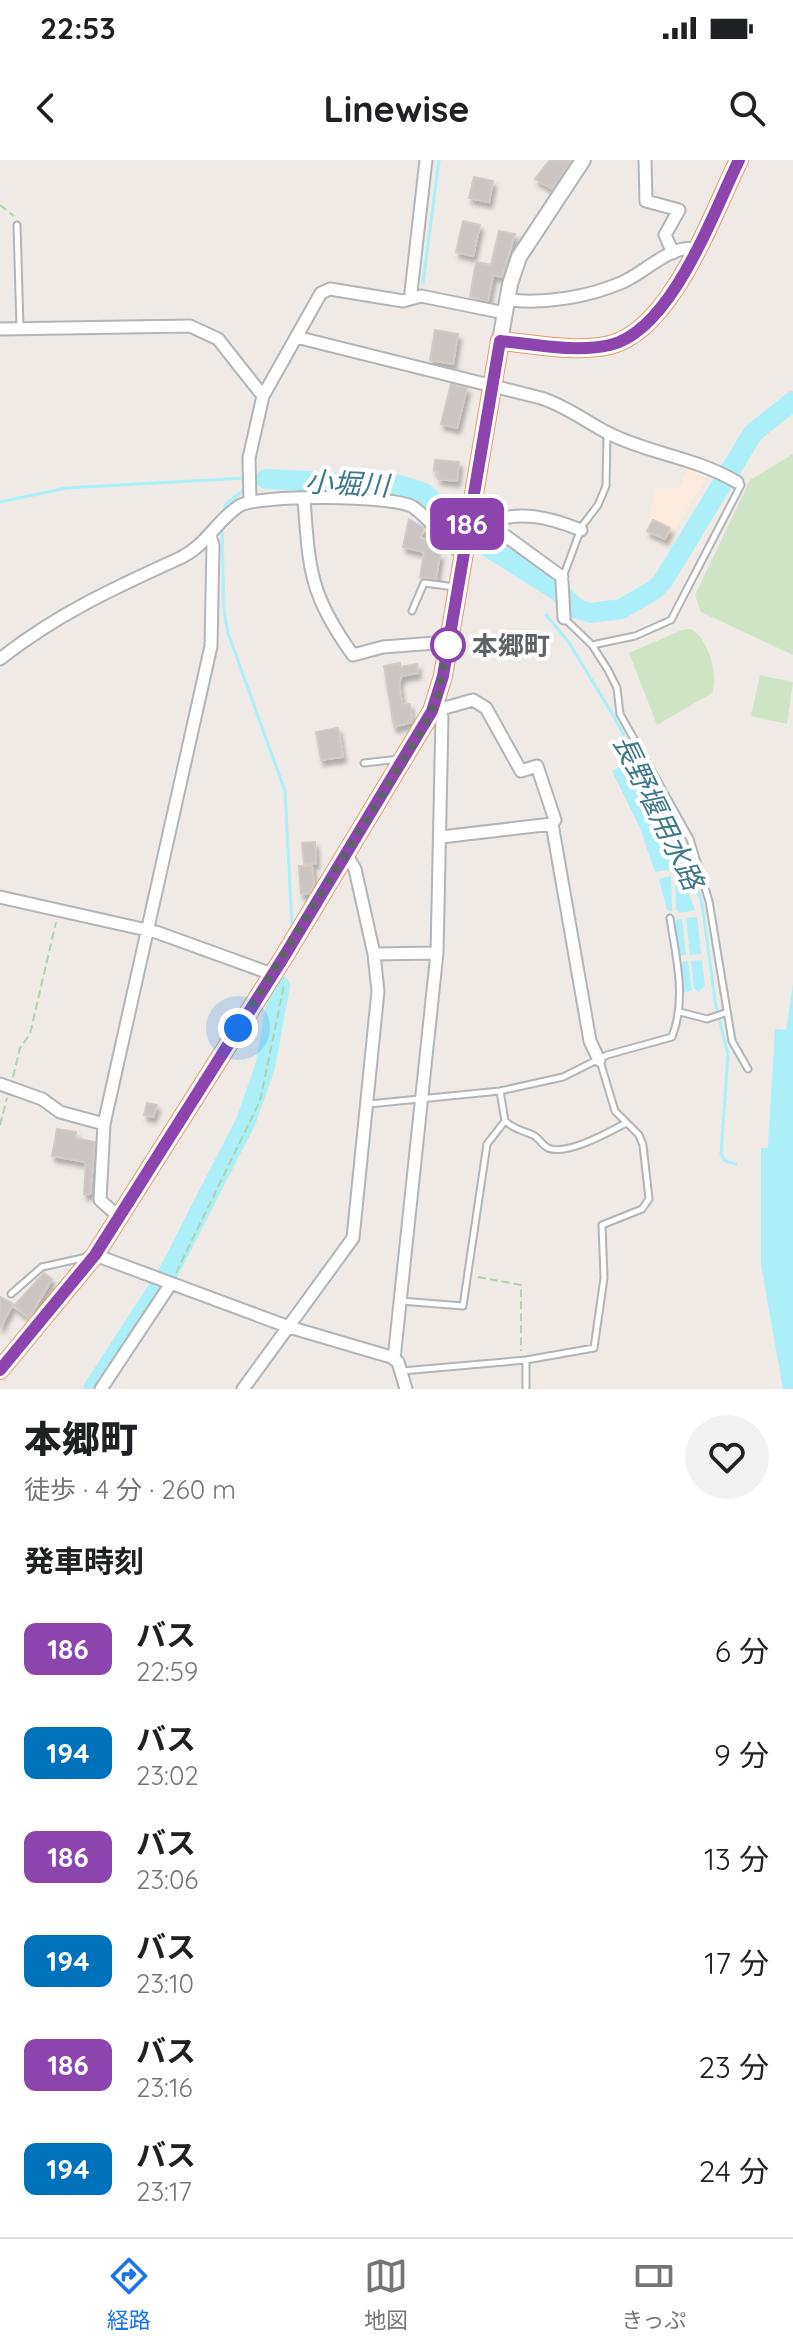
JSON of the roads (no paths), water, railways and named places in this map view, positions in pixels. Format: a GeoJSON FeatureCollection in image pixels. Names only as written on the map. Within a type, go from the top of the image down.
{"type":"FeatureCollection","features":[{"type":"Feature","properties":{"kind":"main road"},"geometry":{"type":"LineString","coordinates":[[0,1370],[95,1255],[280,973],[346,854],[439,703],[462,550],[500,341],[588,347],[626,340],[657,315],[695,249],[739,160]]}},
{"type":"Feature","properties":{"kind":"street"},"geometry":{"type":"LineString","coordinates":[[414,297],[411,292],[426,160]]}},
{"type":"Feature","properties":{"kind":"street"},"geometry":{"type":"LineString","coordinates":[[500,341],[519,257],[583,160]]}},
{"type":"Feature","properties":{"kind":"street"},"geometry":{"type":"LineString","coordinates":[[645,160],[646,201],[679,210],[665,235],[673,253]]}},
{"type":"Feature","properties":{"kind":"street"},"geometry":{"type":"LineString","coordinates":[[250,498],[249,458],[263,396],[321,293],[330,289],[403,301],[414,297],[507,307],[595,293],[627,281],[673,253],[695,249]]}},
{"type":"Feature","properties":{"kind":"street"},"geometry":{"type":"LineString","coordinates":[[0,329],[190,326],[218,339],[263,396]]}},
{"type":"Feature","properties":{"kind":"street"},"geometry":{"type":"LineString","coordinates":[[296,337],[492,384],[557,403],[608,433],[712,467],[737,482]]}},
{"type":"Feature","properties":{"kind":"street"},"geometry":{"type":"LineString","coordinates":[[0,659],[95,595],[183,557],[250,498],[378,498],[402,502],[420,513],[462,550]]}},
{"type":"Feature","properties":{"kind":"street"},"geometry":{"type":"LineString","coordinates":[[304,499],[310,574],[330,623],[353,655],[383,647],[448,642]]}},
{"type":"Feature","properties":{"kind":"street"},"geometry":{"type":"LineString","coordinates":[[469,513],[486,522],[562,579],[564,618]]}},
{"type":"Feature","properties":{"kind":"street"},"geometry":{"type":"LineString","coordinates":[[486,522],[518,514],[534,514],[581,530]]}},
{"type":"Feature","properties":{"kind":"street"},"geometry":{"type":"LineString","coordinates":[[119,1217],[100,1200],[104,1124],[211,646],[214,532]]}},
{"type":"Feature","properties":{"kind":"street"},"geometry":{"type":"LineString","coordinates":[[406,1389],[394,1359],[437,953],[441,837],[439,703],[473,700],[486,708],[521,771],[537,766],[555,820],[552,824],[590,1041],[599,1060]]}},
{"type":"Feature","properties":{"kind":"street"},"geometry":{"type":"LineString","coordinates":[[441,837],[552,824]]}},
{"type":"Feature","properties":{"kind":"street"},"geometry":{"type":"LineString","coordinates":[[243,1389],[353,1238],[378,991],[374,954],[355,869],[346,854]]}},
{"type":"Feature","properties":{"kind":"street"},"geometry":{"type":"LineString","coordinates":[[0,897],[146,929],[280,973]]}},
{"type":"Feature","properties":{"kind":"street"},"geometry":{"type":"LineString","coordinates":[[374,954],[437,953]]}},
{"type":"Feature","properties":{"kind":"street"},"geometry":{"type":"LineString","coordinates":[[5,1086],[42,1099],[60,1112],[104,1124]]}},
{"type":"Feature","properties":{"kind":"street"},"geometry":{"type":"LineString","coordinates":[[95,1255],[289,1327],[394,1359]]}},
{"type":"Feature","properties":{"kind":"street"},"geometry":{"type":"LineString","coordinates":[[101,1389],[164,1283]]}},
{"type":"Feature","properties":{"kind":"lane"},"geometry":{"type":"LineString","coordinates":[[17,225],[20,328]]}},
{"type":"Feature","properties":{"kind":"lane"},"geometry":{"type":"LineString","coordinates":[[562,579],[581,530],[606,486],[608,433]]}},
{"type":"Feature","properties":{"kind":"lane"},"geometry":{"type":"LineString","coordinates":[[592,645],[635,636],[671,620],[741,485],[737,482]]}},
{"type":"Feature","properties":{"kind":"lane"},"geometry":{"type":"LineString","coordinates":[[412,611],[424,583],[456,587]]}},
{"type":"Feature","properties":{"kind":"lane"},"geometry":{"type":"LineString","coordinates":[[564,618],[592,645],[615,682],[620,714],[694,851],[709,901],[723,1014],[735,1051],[748,1069]]}},
{"type":"Feature","properties":{"kind":"lane"},"geometry":{"type":"LineString","coordinates":[[364,763],[405,758]]}},
{"type":"Feature","properties":{"kind":"lane"},"geometry":{"type":"LineString","coordinates":[[368,1104],[500,1091],[563,1077],[599,1060],[672,1037],[680,1011],[670,918]]}},
{"type":"Feature","properties":{"kind":"lane"},"geometry":{"type":"LineString","coordinates":[[680,1011],[707,1019],[723,1014]]}},
{"type":"Feature","properties":{"kind":"lane"},"geometry":{"type":"LineString","coordinates":[[401,1371],[524,1360],[594,1348],[604,1278],[602,1225],[642,1209],[649,1199],[643,1145],[639,1135],[615,1111],[599,1060]]}},
{"type":"Feature","properties":{"kind":"lane"},"geometry":{"type":"LineString","coordinates":[[500,1091],[505,1121],[515,1130],[534,1136],[547,1148],[586,1143],[626,1123]]}},
{"type":"Feature","properties":{"kind":"lane"},"geometry":{"type":"LineString","coordinates":[[401,1301],[463,1306],[487,1144],[505,1121]]}},
{"type":"Feature","properties":{"kind":"lane"},"geometry":{"type":"LineString","coordinates":[[11,1294],[42,1267],[95,1255]]}},
{"type":"Feature","properties":{"kind":"lane"},"geometry":{"type":"LineString","coordinates":[[524,1360],[526,1389]]}},
{"type":"Feature","properties":{"kind":"water"},"geometry":{"type":"Polygon","coordinates":[[[627,762],[661,820],[681,868],[655,872],[640,828],[612,771],[627,762]]]}},
{"type":"Feature","properties":{"kind":"water"},"geometry":{"type":"Polygon","coordinates":[[[682,875],[695,910],[680,913],[676,910],[675,877],[682,875]]]}},
{"type":"Feature","properties":{"kind":"water"},"geometry":{"type":"Polygon","coordinates":[[[671,876],[672,911],[667,910],[659,879],[671,876]]]}},
{"type":"Feature","properties":{"kind":"water"},"geometry":{"type":"Polygon","coordinates":[[[697,917],[701,954],[690,955],[686,918],[697,917]]]}},
{"type":"Feature","properties":{"kind":"water"},"geometry":{"type":"Polygon","coordinates":[[[682,919],[686,955],[679,956],[675,920],[682,919]]]}},
{"type":"Feature","properties":{"kind":"water"},"geometry":{"type":"Polygon","coordinates":[[[702,960],[705,986],[698,992],[694,988],[691,961],[702,960]]]}},
{"type":"Feature","properties":{"kind":"water"},"geometry":{"type":"Polygon","coordinates":[[[688,961],[692,991],[683,992],[680,962],[688,961]]]}},
{"type":"Feature","properties":{"kind":"water"},"geometry":{"type":"Polygon","coordinates":[[[793,984],[793,1389],[783,1389],[761,1265],[761,1148],[768,1148],[775,1029],[786,1030],[793,984]]]}},
{"type":"Feature","properties":{"kind":"waterway","name":"長野堰用水路"},"geometry":{"type":"LineString","coordinates":[[423,283],[439,160]]}},
{"type":"Feature","properties":{"kind":"waterway","name":"小堀川"},"geometry":{"type":"LineString","coordinates":[[266,479],[400,485],[424,493],[491,549],[558,591],[577,609],[591,613],[621,609],[654,590],[663,581],[753,433],[793,401]]}},
{"type":"Feature","properties":{"kind":"waterway","name":"小堀川"},"geometry":{"type":"LineString","coordinates":[[0,502],[66,488],[246,478]]}},
{"type":"Feature","properties":{"kind":"waterway","name":"小堀川"},"geometry":{"type":"LineString","coordinates":[[252,485],[266,479]]}},
{"type":"Feature","properties":{"kind":"waterway"},"geometry":{"type":"LineString","coordinates":[[222,515],[226,504],[245,489]]}},
{"type":"Feature","properties":{"kind":"waterway"},"geometry":{"type":"LineString","coordinates":[[222,526],[224,612],[228,633],[285,791],[292,926]]}},
{"type":"Feature","properties":{"kind":"waterway","name":"長野堰用水路"},"geometry":{"type":"LineString","coordinates":[[546,615],[568,641],[613,715],[681,841],[702,903],[715,1001],[728,1055],[721,1154],[725,1161],[736,1164]]}},
{"type":"Feature","properties":{"kind":"waterway"},"geometry":{"type":"LineString","coordinates":[[93,1389],[167,1275],[246,1121],[265,1067],[280,986]]}},
{"type":"Feature","properties":{"kind":"place","name":"本郷町"},"geometry":{"type":"Point","coordinates":[448,645]}}]}
